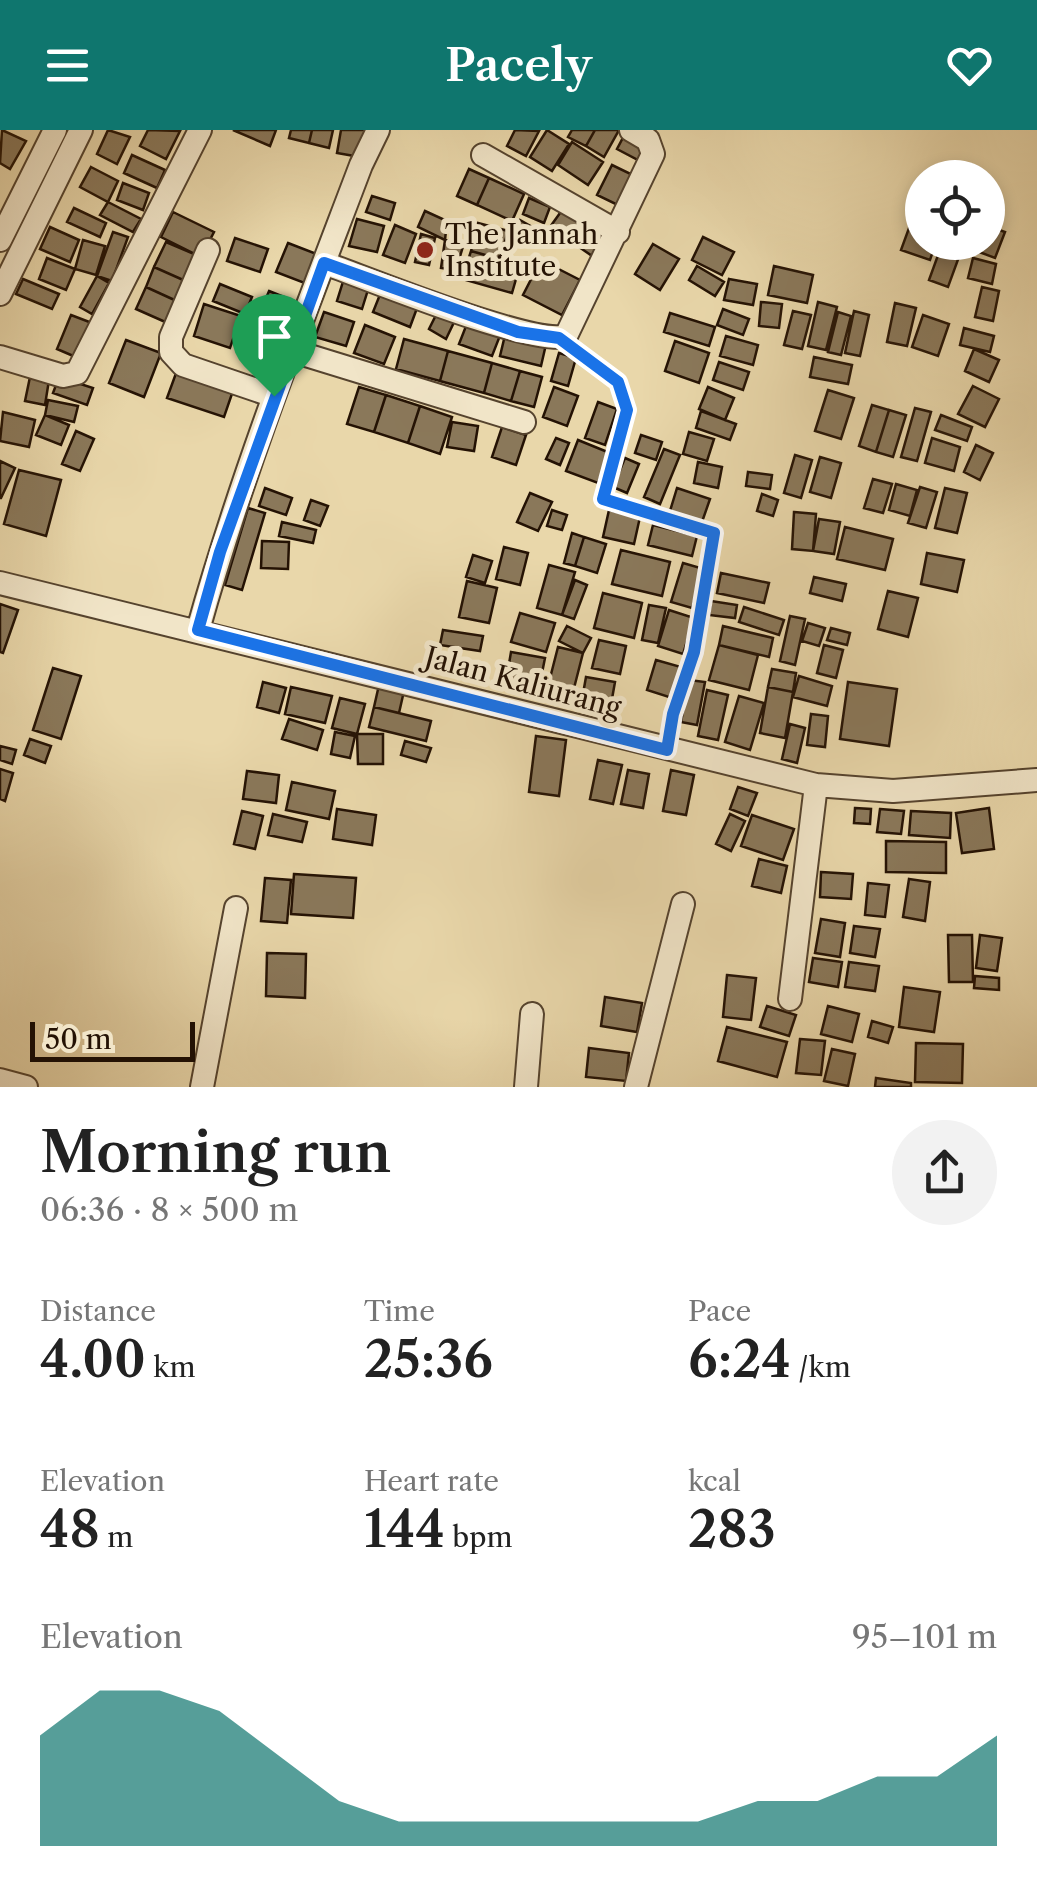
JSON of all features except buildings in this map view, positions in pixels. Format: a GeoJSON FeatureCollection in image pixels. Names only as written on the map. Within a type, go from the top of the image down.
{"type":"FeatureCollection","features":[{"type":"Feature","properties":{"kind":"street"},"geometry":{"type":"LineString","coordinates":[[0,294],[38,192],[55,130]]}},
{"type":"Feature","properties":{"kind":"street"},"geometry":{"type":"LineString","coordinates":[[0,240],[80,130]]}},
{"type":"Feature","properties":{"kind":"street"},"geometry":{"type":"LineString","coordinates":[[0,357],[63,376],[77,373],[200,130]]}},
{"type":"Feature","properties":{"kind":"street"},"geometry":{"type":"LineString","coordinates":[[198,630],[220,552],[274,396],[378,130]]}},
{"type":"Feature","properties":{"kind":"street"},"geometry":{"type":"LineString","coordinates":[[324,263],[518,332],[559,338],[569,334],[653,154],[651,144],[631,130]]}},
{"type":"Feature","properties":{"kind":"street"},"geometry":{"type":"LineString","coordinates":[[483,155],[618,232]]}},
{"type":"Feature","properties":{"kind":"street"},"geometry":{"type":"LineString","coordinates":[[208,250],[171,337],[171,352],[183,365],[274,396]]}},
{"type":"Feature","properties":{"kind":"street"},"geometry":{"type":"LineString","coordinates":[[293,351],[524,422]]}},
{"type":"Feature","properties":{"kind":"street","name":"Jalan Kaliurang"},"geometry":{"type":"LineString","coordinates":[[0,583],[816,785],[893,791],[1037,780]]}},
{"type":"Feature","properties":{"kind":"street"},"geometry":{"type":"LineString","coordinates":[[790,998],[816,785]]}},
{"type":"Feature","properties":{"kind":"street"},"geometry":{"type":"LineString","coordinates":[[636,1087],[683,904]]}},
{"type":"Feature","properties":{"kind":"street"},"geometry":{"type":"LineString","coordinates":[[202,1087],[236,908]]}},
{"type":"Feature","properties":{"kind":"street"},"geometry":{"type":"LineString","coordinates":[[526,1087],[532,1014]]}},
{"type":"Feature","properties":{"kind":"street"},"geometry":{"type":"LineString","coordinates":[[0,1080],[26,1087]]}},
{"type":"Feature","properties":{"kind":"path"},"geometry":{"type":"LineString","coordinates":[[559,338],[618,382],[627,410],[603,499],[714,533],[694,652],[673,714],[667,750]]}},
{"type":"Feature","properties":{"kind":"place","name":"The Jannah Institute"},"geometry":{"type":"Point","coordinates":[425,250]}},
{"type":"Feature","properties":{"kind":"route"},"geometry":{"type":"LineString","coordinates":[[324,263],[518,332],[559,338],[618,382],[627,410],[603,499],[714,533],[694,652],[673,714],[667,750],[198,630],[220,552],[274,396],[324,263]]}}]}
